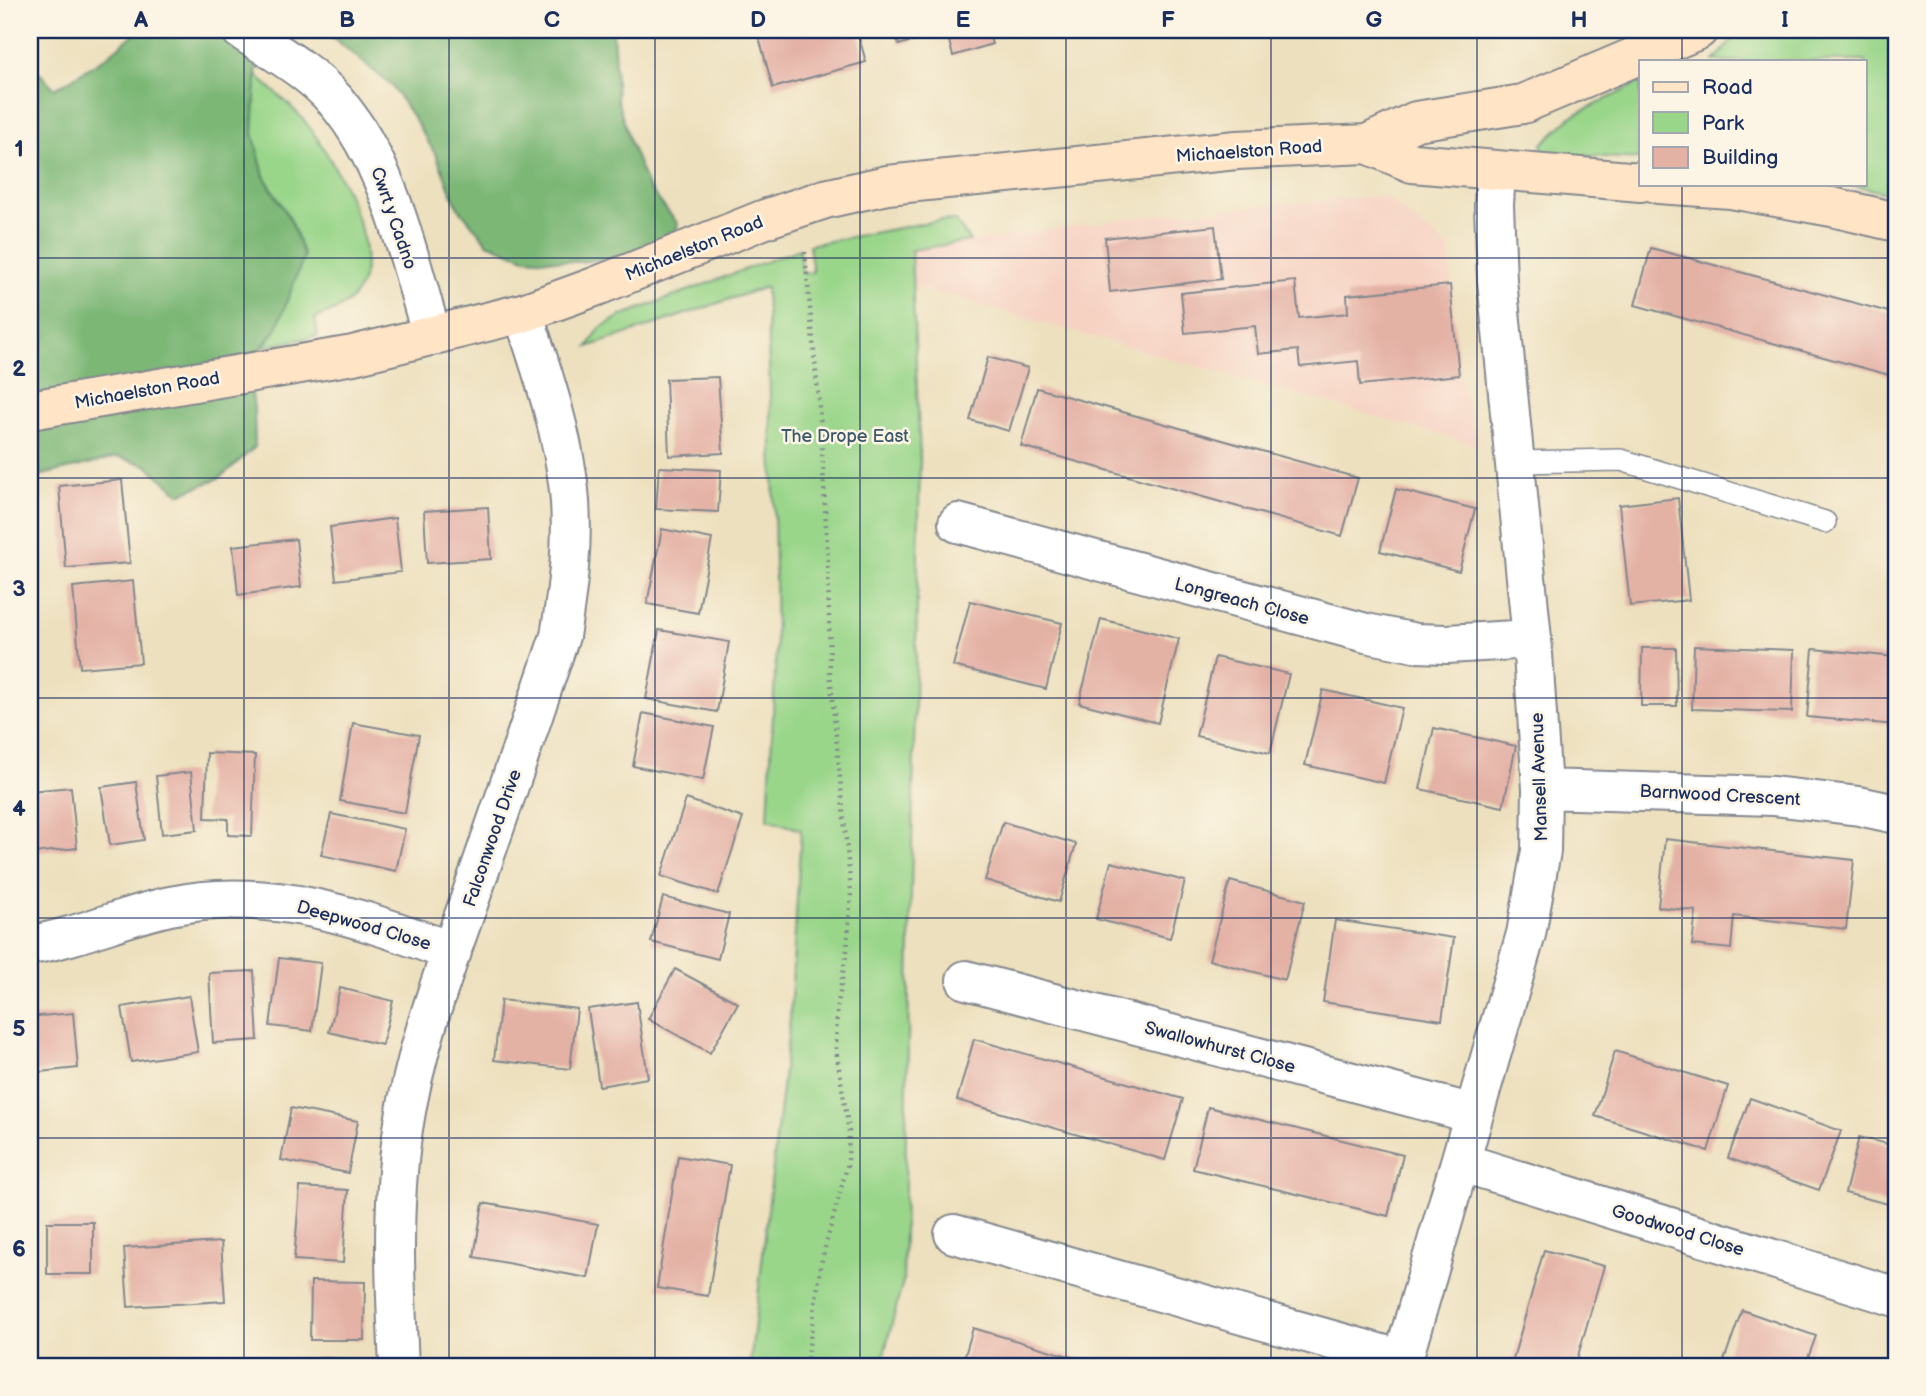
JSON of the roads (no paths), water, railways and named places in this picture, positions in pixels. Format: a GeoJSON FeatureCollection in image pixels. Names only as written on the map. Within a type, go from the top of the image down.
{"type":"FeatureCollection","features":[{"type":"Feature","properties":{"kind":"street","name":"Cwrt y Cadno"},"geometry":{"type":"LineString","coordinates":[[241,30],[300,69],[335,99],[356,130],[375,162],[390,199],[432,336]]}},
{"type":"Feature","properties":{"kind":"street","name":"Michaelston Road"},"geometry":{"type":"LineString","coordinates":[[1640,60],[1691,41]]}},
{"type":"Feature","properties":{"kind":"street","name":"Michaelston Road"},"geometry":{"type":"LineString","coordinates":[[30,410],[328,359],[523,313],[765,219],[825,199],[887,185],[1224,152],[1367,144],[1416,121],[1523,104],[1639,60]]}},
{"type":"Feature","properties":{"kind":"street","name":"Michaelston Road"},"geometry":{"type":"LineString","coordinates":[[1367,144],[1412,163],[1639,182]]}},
{"type":"Feature","properties":{"kind":"street","name":"Mansell Avenue"},"geometry":{"type":"LineString","coordinates":[[1402,1363],[1526,934],[1541,851],[1542,789],[1532,639],[1496,267],[1496,171]]}},
{"type":"Feature","properties":{"kind":"street"},"geometry":{"type":"LineString","coordinates":[[1705,186],[1728,187],[1896,222]]}},
{"type":"Feature","properties":{"kind":"street","name":"Falconwood Drive"},"geometry":{"type":"LineString","coordinates":[[399,1366],[395,1196],[413,1074],[560,636],[567,594],[569,494],[563,453],[547,389],[523,313]]}},
{"type":"Feature","properties":{"kind":"street","name":"Longreach Close"},"geometry":{"type":"LineString","coordinates":[[958,523],[1366,633],[1416,643],[1532,639]]}},
{"type":"Feature","properties":{"kind":"street","name":"Barnwood Crescent"},"geometry":{"type":"LineString","coordinates":[[1542,789],[1773,796],[1859,806],[1896,814]]}},
{"type":"Feature","properties":{"kind":"street","name":"Deepwood Close"},"geometry":{"type":"LineString","coordinates":[[30,945],[167,907],[234,898],[313,906],[452,952]]}},
{"type":"Feature","properties":{"kind":"street","name":"Swallowhurst Close"},"geometry":{"type":"LineString","coordinates":[[966,980],[1474,1114]]}},
{"type":"Feature","properties":{"kind":"street","name":"Goodwood Close"},"geometry":{"type":"LineString","coordinates":[[1460,1163],[1896,1297]]}},
{"type":"Feature","properties":{"kind":"street"},"geometry":{"type":"LineString","coordinates":[[954,1234],[1402,1363]]}},
{"type":"Feature","properties":{"kind":"lane"},"geometry":{"type":"LineString","coordinates":[[1514,462],[1621,460],[1825,522]]}},
{"type":"Feature","properties":{"kind":"park label","name":"The Drope East"},"geometry":{"type":"Point","coordinates":[845,436]}}]}
